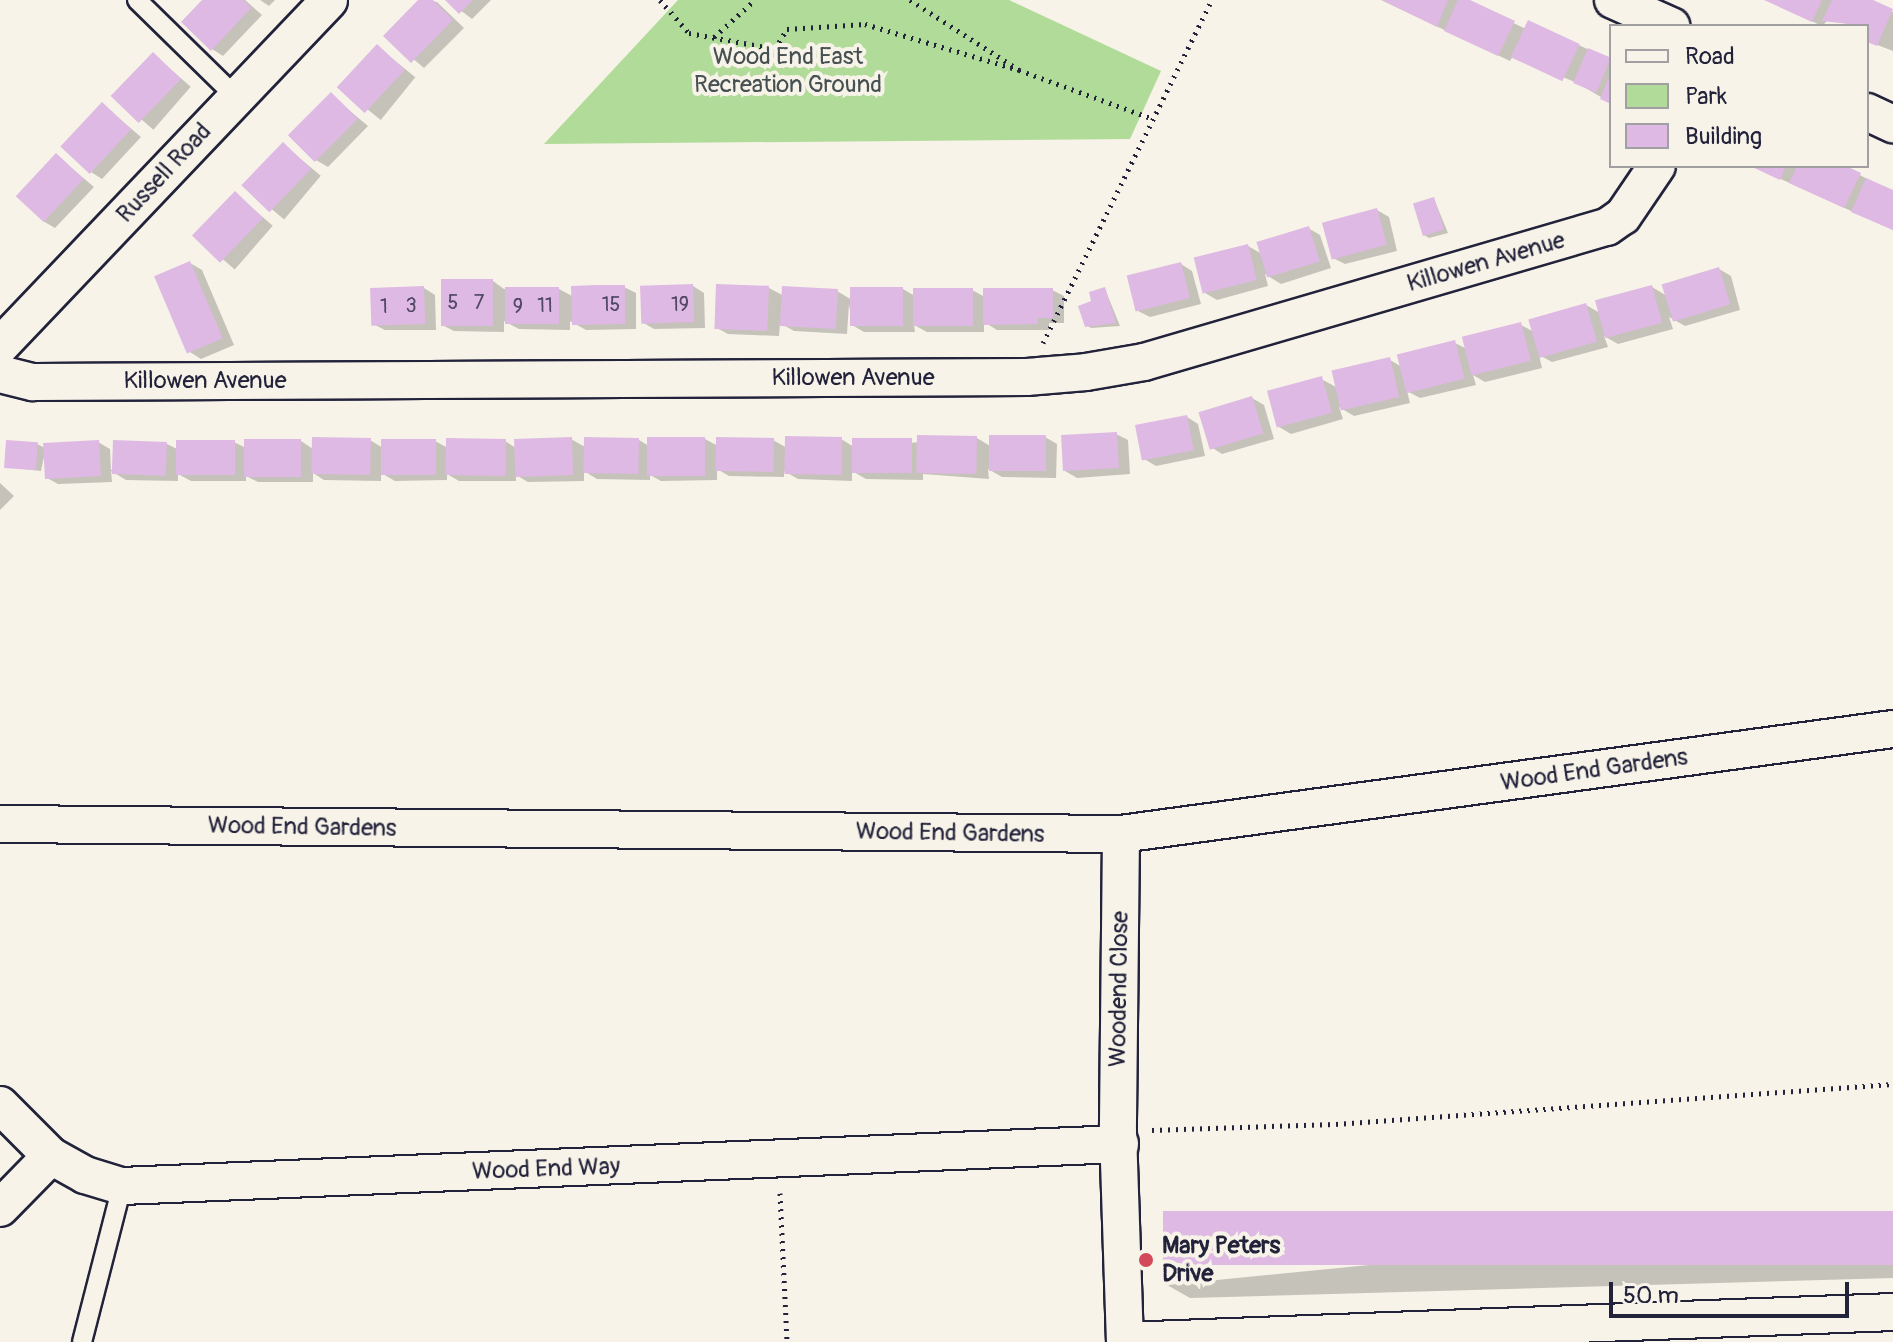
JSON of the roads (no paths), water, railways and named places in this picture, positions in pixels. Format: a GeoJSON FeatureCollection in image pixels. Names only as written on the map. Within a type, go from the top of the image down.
{"type":"FeatureCollection","features":[{"type":"Feature","properties":{"kind":"street","name":"Russell Road"},"geometry":{"type":"LineString","coordinates":[[0,346],[329,0]]}},
{"type":"Feature","properties":{"kind":"street"},"geometry":{"type":"LineString","coordinates":[[1613,0],[1667,24]]}},
{"type":"Feature","properties":{"kind":"street"},"geometry":{"type":"LineString","coordinates":[[1869,113],[1893,124]]}},
{"type":"Feature","properties":{"kind":"street","name":"Killowen Avenue"},"geometry":{"type":"LineString","coordinates":[[0,374],[33,382],[1027,377],[1144,362],[1607,227],[1623,216],[1656,168]]}},
{"type":"Feature","properties":{"kind":"street","name":"Wood End Gardens"},"geometry":{"type":"LineString","coordinates":[[0,824],[1121,834],[1893,729]]}},
{"type":"Feature","properties":{"kind":"street","name":"Woodend Close"},"geometry":{"type":"LineString","coordinates":[[1121,834],[1119,1138],[1125,1342]]}},
{"type":"Feature","properties":{"kind":"street","name":"Wood End Way"},"geometry":{"type":"LineString","coordinates":[[0,1105],[51,1156],[85,1175],[122,1186],[778,1160],[1119,1138]]}},
{"type":"Feature","properties":{"kind":"street"},"geometry":{"type":"LineString","coordinates":[[0,1208],[51,1156]]}},
{"type":"Feature","properties":{"kind":"street"},"geometry":{"type":"LineString","coordinates":[[1125,1342],[1551,1332],[1764,1331],[1893,1312]]}},
{"type":"Feature","properties":{"kind":"lane"},"geometry":{"type":"LineString","coordinates":[[137,0],[236,97]]}},
{"type":"Feature","properties":{"kind":"lane"},"geometry":{"type":"LineString","coordinates":[[82,1342],[122,1186]]}},
{"type":"Feature","properties":{"kind":"place","name":"Mary Peters Drive"},"geometry":{"type":"Point","coordinates":[1146,1260]}},
{"type":"Feature","properties":{"kind":"park label","name":"Wood End East Recreation Ground"},"geometry":{"type":"Point","coordinates":[788,71]}}]}
